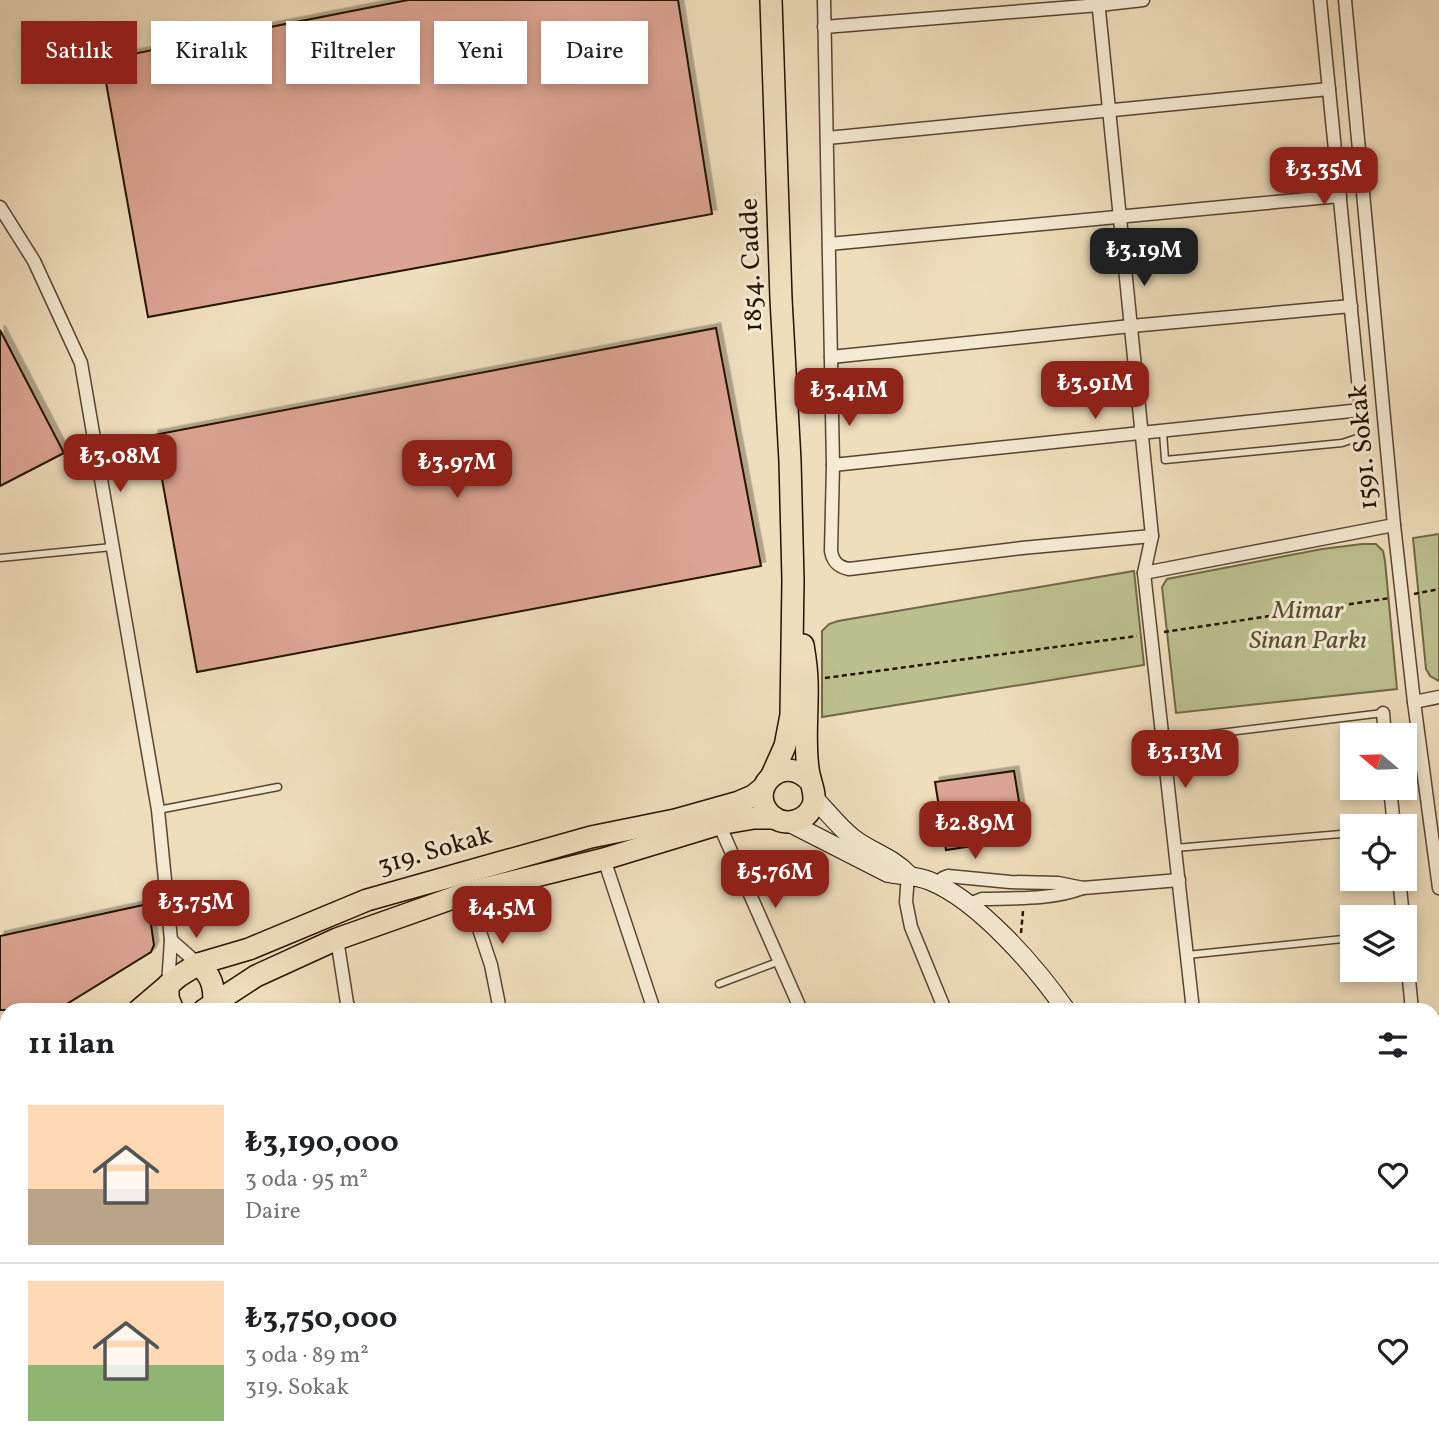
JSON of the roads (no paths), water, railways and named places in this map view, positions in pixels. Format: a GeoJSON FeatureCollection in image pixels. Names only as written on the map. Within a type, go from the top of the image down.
{"type":"FeatureCollection","features":[{"type":"Feature","properties":{"kind":"main road","name":"1854. Cadde"},"geometry":{"type":"LineString","coordinates":[[768,782],[785,746],[791,715],[793,580],[771,0]]}},
{"type":"Feature","properties":{"kind":"main road"},"geometry":{"type":"LineString","coordinates":[[782,820],[796,821],[813,806],[807,756],[807,681],[801,620],[793,580]]}},
{"type":"Feature","properties":{"kind":"main road"},"geometry":{"type":"LineString","coordinates":[[908,874],[888,873],[782,820],[766,809],[762,795],[768,782],[780,771],[797,771],[805,776],[812,790],[853,838],[894,861],[908,874],[952,892],[971,906],[1017,949],[1061,1003]]}},
{"type":"Feature","properties":{"kind":"main road","name":"319. Sokak"},"geometry":{"type":"LineString","coordinates":[[147,1003],[198,964],[249,949],[367,900],[591,837],[675,820],[726,806],[753,796],[768,782]]}},
{"type":"Feature","properties":{"kind":"main road","name":"319. Sokak"},"geometry":{"type":"LineString","coordinates":[[219,1003],[256,976],[337,939],[467,893],[604,859],[719,824],[754,818],[782,820]]}},
{"type":"Feature","properties":{"kind":"main road"},"geometry":{"type":"LineString","coordinates":[[198,964],[212,980],[212,1003]]}},
{"type":"Feature","properties":{"kind":"main road"},"geometry":{"type":"LineString","coordinates":[[168,985],[170,1003]]}},
{"type":"Feature","properties":{"kind":"street"},"geometry":{"type":"LineString","coordinates":[[824,0],[833,465],[832,557],[840,568],[849,569],[1022,548],[1152,536]]}},
{"type":"Feature","properties":{"kind":"street"},"geometry":{"type":"LineString","coordinates":[[824,27],[1143,0]]}},
{"type":"Feature","properties":{"kind":"street"},"geometry":{"type":"LineString","coordinates":[[833,465],[1361,410],[1320,0]]}},
{"type":"Feature","properties":{"kind":"street","name":"1591. Sokak"},"geometry":{"type":"LineString","coordinates":[[1345,0],[1394,525],[1439,888]]}},
{"type":"Feature","properties":{"kind":"street"},"geometry":{"type":"LineString","coordinates":[[1098,3],[1152,536],[1144,573],[1192,1003]]}},
{"type":"Feature","properties":{"kind":"street"},"geometry":{"type":"LineString","coordinates":[[827,138],[1329,89]]}},
{"type":"Feature","properties":{"kind":"street"},"geometry":{"type":"LineString","coordinates":[[828,244],[1340,196]]}},
{"type":"Feature","properties":{"kind":"street"},"geometry":{"type":"LineString","coordinates":[[0,207],[34,261],[81,363],[158,810],[172,940],[168,985]]}},
{"type":"Feature","properties":{"kind":"street"},"geometry":{"type":"LineString","coordinates":[[831,357],[1351,306]]}},
{"type":"Feature","properties":{"kind":"street"},"geometry":{"type":"LineString","coordinates":[[1144,573],[1394,525]]}},
{"type":"Feature","properties":{"kind":"street"},"geometry":{"type":"LineString","coordinates":[[1414,702],[1439,697]]}},
{"type":"Feature","properties":{"kind":"street"},"geometry":{"type":"LineString","coordinates":[[1383,713],[1384,723]]}},
{"type":"Feature","properties":{"kind":"street"},"geometry":{"type":"LineString","coordinates":[[719,824],[798,1003]]}},
{"type":"Feature","properties":{"kind":"street"},"geometry":{"type":"LineString","coordinates":[[604,859],[652,1003]]}},
{"type":"Feature","properties":{"kind":"street"},"geometry":{"type":"LineString","coordinates":[[908,874],[906,902],[911,927],[942,1003]]}},
{"type":"Feature","properties":{"kind":"street"},"geometry":{"type":"LineString","coordinates":[[936,884],[948,876],[1058,883],[1083,888],[1179,880]]}},
{"type":"Feature","properties":{"kind":"street"},"geometry":{"type":"LineString","coordinates":[[1010,882],[1018,888],[1018,900]]}},
{"type":"Feature","properties":{"kind":"street"},"geometry":{"type":"LineString","coordinates":[[971,906],[982,899],[1018,900],[1066,895],[1083,888]]}},
{"type":"Feature","properties":{"kind":"street"},"geometry":{"type":"LineString","coordinates":[[467,893],[491,965],[499,1003]]}},
{"type":"Feature","properties":{"kind":"street"},"geometry":{"type":"LineString","coordinates":[[337,939],[347,1003]]}},
{"type":"Feature","properties":{"kind":"street"},"geometry":{"type":"LineString","coordinates":[[172,940],[198,964]]}},
{"type":"Feature","properties":{"kind":"street"},"geometry":{"type":"LineString","coordinates":[[1409,982],[1411,1003]]}},
{"type":"Feature","properties":{"kind":"lane"},"geometry":{"type":"LineString","coordinates":[[1163,430],[1166,460],[1342,443],[1366,435],[1361,410]]}},
{"type":"Feature","properties":{"kind":"lane"},"geometry":{"type":"LineString","coordinates":[[0,558],[112,547]]}},
{"type":"Feature","properties":{"kind":"lane"},"geometry":{"type":"LineString","coordinates":[[1163,740],[1383,713]]}},
{"type":"Feature","properties":{"kind":"lane"},"geometry":{"type":"LineString","coordinates":[[158,810],[278,787]]}},
{"type":"Feature","properties":{"kind":"lane"},"geometry":{"type":"LineString","coordinates":[[1175,848],[1340,834]]}},
{"type":"Feature","properties":{"kind":"lane"},"geometry":{"type":"LineString","coordinates":[[1187,955],[1340,939]]}},
{"type":"Feature","properties":{"kind":"lane"},"geometry":{"type":"LineString","coordinates":[[719,984],[780,961]]}},
{"type":"Feature","properties":{"kind":"park label","name":"Mimar Sinan Parkı"},"geometry":{"type":"Point","coordinates":[1308,626]}}]}
